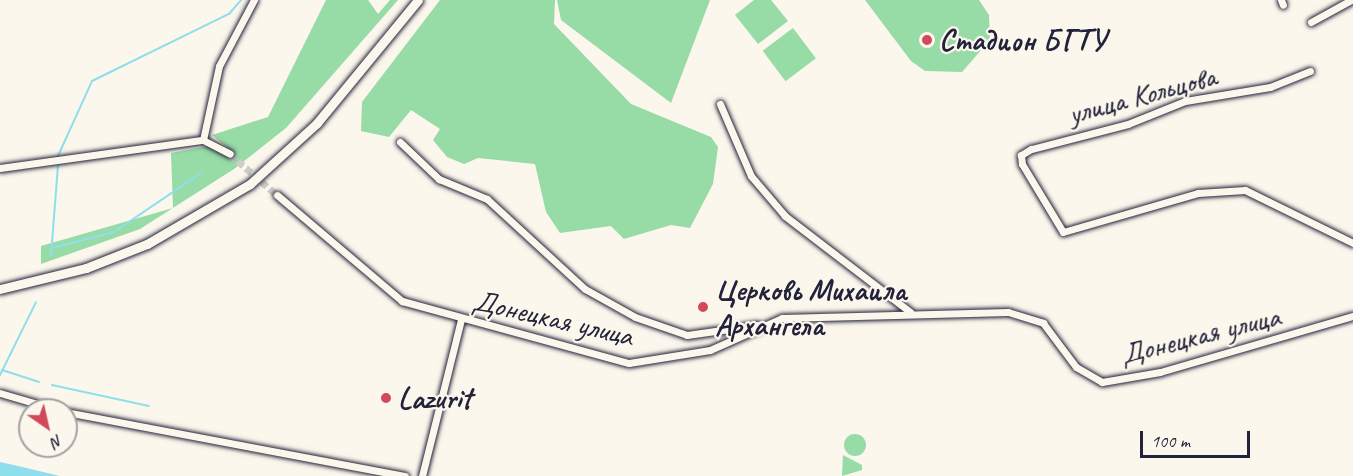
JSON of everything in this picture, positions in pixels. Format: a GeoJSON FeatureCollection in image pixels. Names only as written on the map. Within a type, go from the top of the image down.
{"type":"FeatureCollection","features":[{"type":"Feature","properties":{"kind":"main road"},"geometry":{"type":"LineString","coordinates":[[0,289],[86,268],[147,244],[250,183],[316,123],[418,0]]}},
{"type":"Feature","properties":{"kind":"street"},"geometry":{"type":"LineString","coordinates":[[203,140],[219,66],[254,0]]}},
{"type":"Feature","properties":{"kind":"street"},"geometry":{"type":"LineString","coordinates":[[1311,22],[1351,0]]}},
{"type":"Feature","properties":{"kind":"street","name":"улица Кольцова"},"geometry":{"type":"LineString","coordinates":[[1311,71],[1270,87],[1185,101],[1128,124],[1021,155],[1055,226],[1063,232],[1198,193],[1245,190],[1353,243]]}},
{"type":"Feature","properties":{"kind":"street"},"geometry":{"type":"LineString","coordinates":[[720,104],[752,176],[785,216],[889,300],[913,313]]}},
{"type":"Feature","properties":{"kind":"street"},"geometry":{"type":"LineString","coordinates":[[0,168],[203,140],[230,154]]}},
{"type":"Feature","properties":{"kind":"street"},"geometry":{"type":"LineString","coordinates":[[400,142],[439,179],[487,198],[585,289],[635,317],[695,336],[760,325]]}},
{"type":"Feature","properties":{"kind":"street","name":"Донецкая улица"},"geometry":{"type":"LineString","coordinates":[[277,195],[402,301],[461,319],[629,363],[710,350],[760,325],[782,318],[913,313],[1031,315],[1053,333],[1076,367],[1102,382],[1160,372],[1353,316]]}},
{"type":"Feature","properties":{"kind":"street"},"geometry":{"type":"LineString","coordinates":[[422,476],[461,319]]}},
{"type":"Feature","properties":{"kind":"street"},"geometry":{"type":"LineString","coordinates":[[0,393],[18,398]]}},
{"type":"Feature","properties":{"kind":"street"},"geometry":{"type":"LineString","coordinates":[[78,414],[405,476]]}},
{"type":"Feature","properties":{"kind":"green space"},"geometry":{"type":"Polygon","coordinates":[[[326,0],[368,0],[378,14],[390,0],[398,0],[286,128],[234,169],[173,208],[171,153],[208,146],[230,159],[234,153],[212,135],[268,117],[326,0]]]}},
{"type":"Feature","properties":{"kind":"green space"},"geometry":{"type":"Polygon","coordinates":[[[440,0],[555,0],[554,24],[631,104],[711,137],[718,147],[713,184],[690,228],[671,225],[624,239],[611,226],[560,233],[546,212],[535,164],[478,158],[464,164],[447,157],[433,140],[440,129],[411,110],[389,137],[361,131],[362,102],[440,0]]]}},
{"type":"Feature","properties":{"kind":"green space"},"geometry":{"type":"Polygon","coordinates":[[[557,0],[710,0],[671,103],[561,20],[557,0]]]}},
{"type":"Feature","properties":{"kind":"green space"},"geometry":{"type":"Polygon","coordinates":[[[754,0],[771,0],[788,21],[758,44],[735,15],[754,0]]]}},
{"type":"Feature","properties":{"kind":"green space"},"geometry":{"type":"Polygon","coordinates":[[[865,0],[979,0],[989,15],[990,40],[962,72],[925,71],[911,61],[865,0]]]}},
{"type":"Feature","properties":{"kind":"green space"},"geometry":{"type":"Polygon","coordinates":[[[793,28],[816,58],[786,81],[763,51],[793,28]]]}},
{"type":"Feature","properties":{"kind":"green space"},"geometry":{"type":"Polygon","coordinates":[[[173,208],[140,229],[41,264],[41,246],[173,208]]]}},
{"type":"Feature","properties":{"kind":"green space"},"geometry":{"type":"Polygon","coordinates":[[[855,434],[863,437],[866,445],[863,453],[855,456],[847,453],[844,445],[847,437],[855,434]]]}},
{"type":"Feature","properties":{"kind":"green space"},"geometry":{"type":"Polygon","coordinates":[[[843,455],[862,465],[862,470],[842,476],[843,455]]]}},
{"type":"Feature","properties":{"kind":"water"},"geometry":{"type":"Polygon","coordinates":[[[0,462],[18,466],[60,476],[0,476],[0,462]]]}},
{"type":"Feature","properties":{"kind":"waterway"},"geometry":{"type":"LineString","coordinates":[[58,156],[92,81],[229,14],[241,0]]}},
{"type":"Feature","properties":{"kind":"waterway"},"geometry":{"type":"LineString","coordinates":[[51,256],[58,166]]}},
{"type":"Feature","properties":{"kind":"waterway"},"geometry":{"type":"LineString","coordinates":[[52,248],[114,232],[201,173]]}},
{"type":"Feature","properties":{"kind":"waterway"},"geometry":{"type":"LineString","coordinates":[[0,375],[36,302]]}},
{"type":"Feature","properties":{"kind":"waterway"},"geometry":{"type":"LineString","coordinates":[[2,370],[39,382]]}},
{"type":"Feature","properties":{"kind":"waterway"},"geometry":{"type":"LineString","coordinates":[[52,385],[149,406]]}},
{"type":"Feature","properties":{"kind":"tunnel"},"geometry":{"type":"LineString","coordinates":[[230,154],[277,195]]}},
{"type":"Feature","properties":{"kind":"place","name":"Стадион БГТУ"},"geometry":{"type":"Point","coordinates":[927,40]}},
{"type":"Feature","properties":{"kind":"place","name":"Церковь Михаила Архангела"},"geometry":{"type":"Point","coordinates":[703,307]}},
{"type":"Feature","properties":{"kind":"place","name":"Lazurit"},"geometry":{"type":"Point","coordinates":[386,398]}}]}
